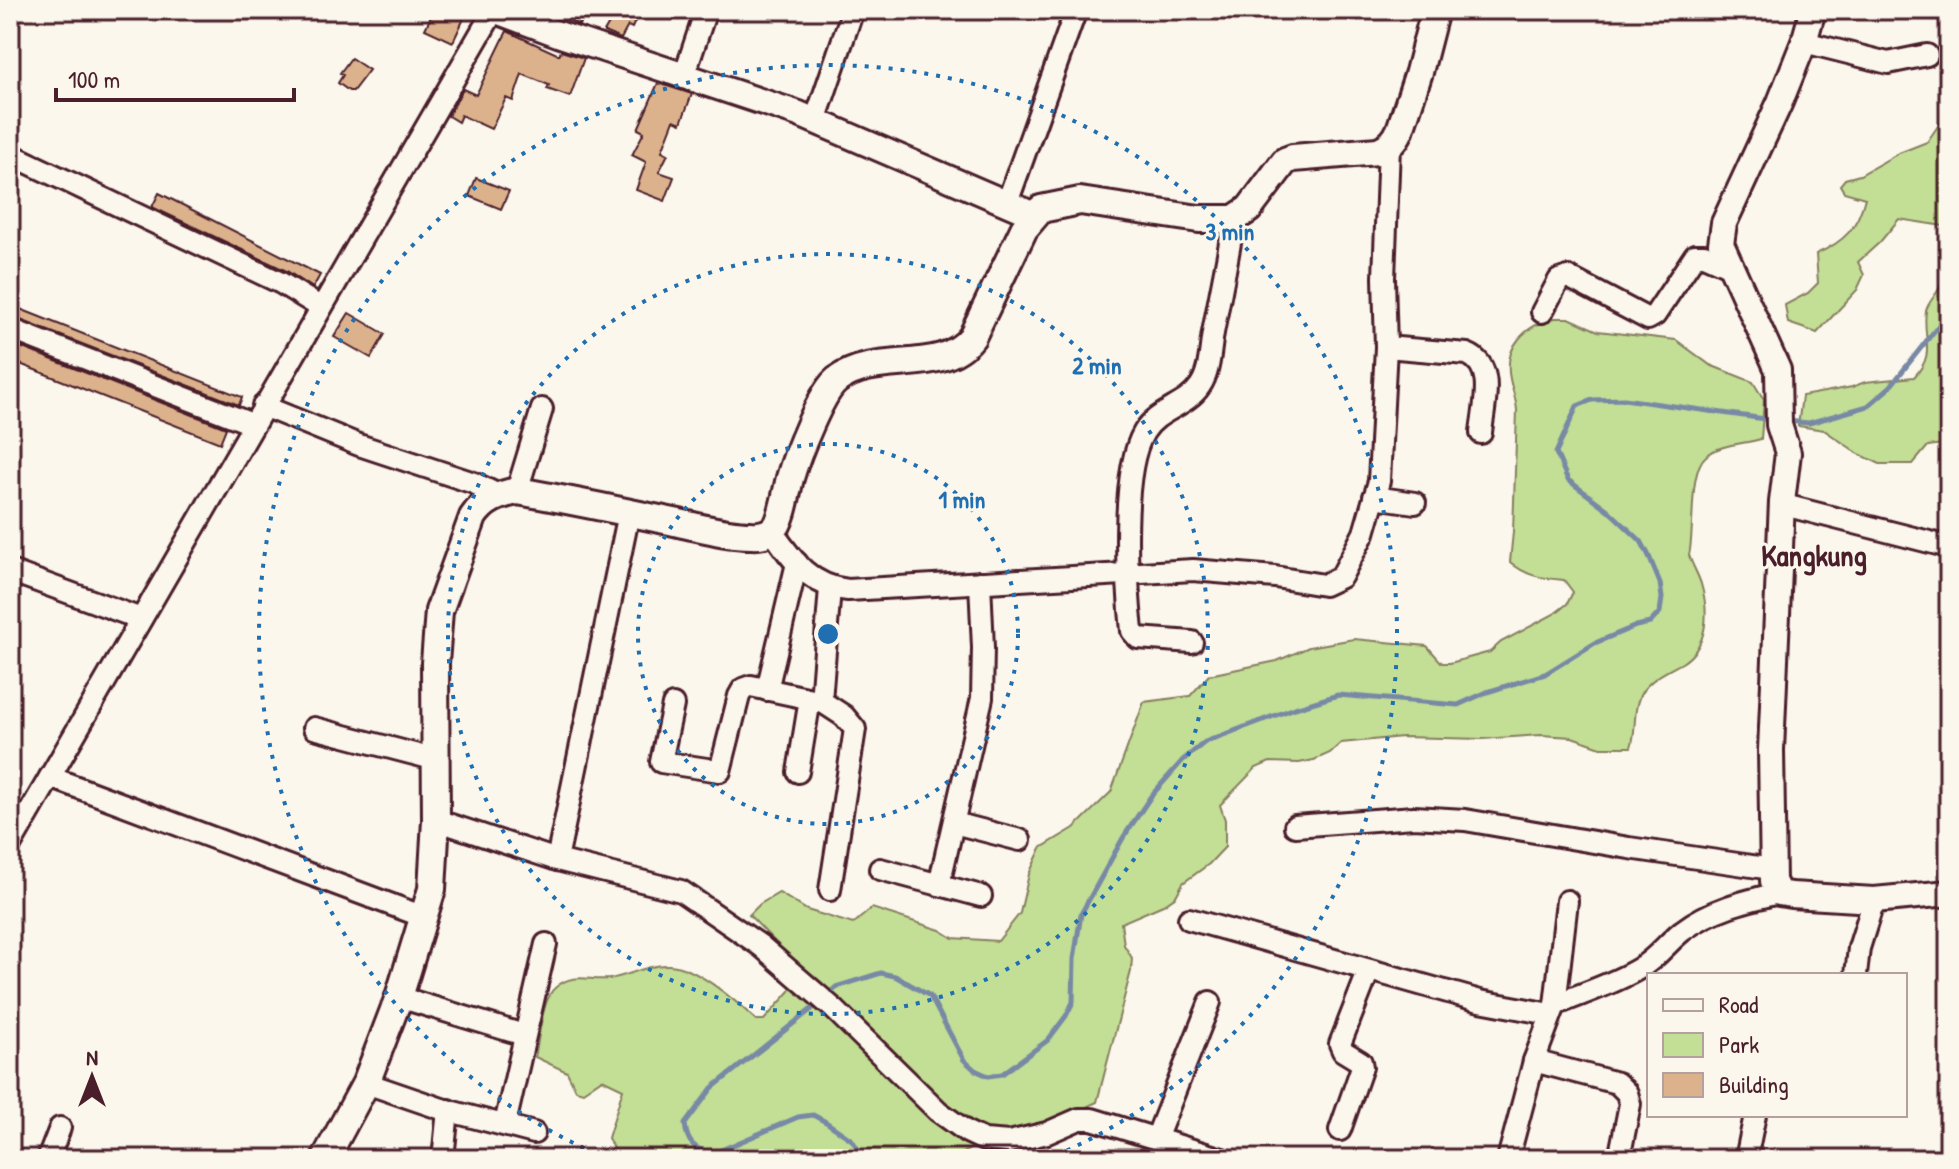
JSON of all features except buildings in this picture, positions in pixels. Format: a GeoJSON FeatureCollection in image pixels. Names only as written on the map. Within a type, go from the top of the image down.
{"type":"FeatureCollection","features":[{"type":"Feature","properties":{"kind":"main road"},"geometry":{"type":"LineString","coordinates":[[325,1159],[366,1083],[399,997],[432,889],[437,760],[435,663],[439,611],[479,508],[508,493],[629,513],[718,532],[753,536],[772,531],[781,514],[794,463],[822,400],[836,381],[859,368],[949,356],[964,348],[1024,229],[1041,209],[1080,201],[1199,219],[1234,219],[1249,209],[1278,169],[1293,158],[1378,151],[1389,146],[1400,130],[1435,10]]}},
{"type":"Feature","properties":{"kind":"street"},"geometry":{"type":"LineString","coordinates":[[10,846],[17,818],[50,777],[494,10],[815,121],[1034,215]]}},
{"type":"Feature","properties":{"kind":"street"},"geometry":{"type":"LineString","coordinates":[[684,76],[706,10]]}},
{"type":"Feature","properties":{"kind":"street"},"geometry":{"type":"LineString","coordinates":[[815,121],[853,10]]}},
{"type":"Feature","properties":{"kind":"street"},"geometry":{"type":"LineString","coordinates":[[1007,203],[1076,10]]}},
{"type":"Feature","properties":{"kind":"street"},"geometry":{"type":"LineString","coordinates":[[1776,881],[1771,750],[1782,502],[1788,453],[1779,425],[1778,370],[1721,244],[1724,223],[1780,102],[1813,10]]}},
{"type":"Feature","properties":{"kind":"street"},"geometry":{"type":"LineString","coordinates":[[1804,42],[1888,63],[1927,55]]}},
{"type":"Feature","properties":{"kind":"street"},"geometry":{"type":"LineString","coordinates":[[772,531],[797,563],[815,580],[830,588],[887,590],[1193,570],[1324,585],[1334,582],[1347,569],[1364,533],[1379,481],[1386,347],[1384,278],[1389,146]]}},
{"type":"Feature","properties":{"kind":"street"},"geometry":{"type":"LineString","coordinates":[[10,154],[281,283],[320,307]]}},
{"type":"Feature","properties":{"kind":"street"},"geometry":{"type":"LineString","coordinates":[[1192,642],[1138,638],[1134,635],[1126,573],[1132,468],[1142,434],[1154,419],[1180,404],[1200,386],[1209,362],[1234,219]]}},
{"type":"Feature","properties":{"kind":"street"},"geometry":{"type":"LineString","coordinates":[[1542,312],[1559,280],[1568,277],[1648,319],[1655,315],[1695,255],[1704,255],[1731,267]]}},
{"type":"Feature","properties":{"kind":"street"},"geometry":{"type":"LineString","coordinates":[[10,329],[252,424]]}},
{"type":"Feature","properties":{"kind":"street"},"geometry":{"type":"LineString","coordinates":[[1386,347],[1467,354],[1476,358],[1486,375],[1481,433]]}},
{"type":"Feature","properties":{"kind":"street"},"geometry":{"type":"LineString","coordinates":[[263,406],[359,445],[508,493],[542,409]]}},
{"type":"Feature","properties":{"kind":"street"},"geometry":{"type":"LineString","coordinates":[[1374,497],[1415,503]]}},
{"type":"Feature","properties":{"kind":"street"},"geometry":{"type":"LineString","coordinates":[[1782,502],[1805,511],[1949,547]]}},
{"type":"Feature","properties":{"kind":"street"},"geometry":{"type":"LineString","coordinates":[[557,860],[629,513]]}},
{"type":"Feature","properties":{"kind":"street"},"geometry":{"type":"LineString","coordinates":[[767,690],[797,563]]}},
{"type":"Feature","properties":{"kind":"street"},"geometry":{"type":"LineString","coordinates":[[10,571],[141,619]]}},
{"type":"Feature","properties":{"kind":"street"},"geometry":{"type":"LineString","coordinates":[[939,885],[982,698],[980,582]]}},
{"type":"Feature","properties":{"kind":"street"},"geometry":{"type":"LineString","coordinates":[[798,772],[816,700],[830,588]]}},
{"type":"Feature","properties":{"kind":"street"},"geometry":{"type":"LineString","coordinates":[[673,705],[661,762],[720,771],[743,689],[751,686],[816,700],[844,716],[855,729],[830,890]]}},
{"type":"Feature","properties":{"kind":"street"},"geometry":{"type":"LineString","coordinates":[[314,728],[437,760]]}},
{"type":"Feature","properties":{"kind":"street"},"geometry":{"type":"LineString","coordinates":[[50,777],[424,917]]}},
{"type":"Feature","properties":{"kind":"street"},"geometry":{"type":"LineString","coordinates":[[1295,826],[1414,817],[1465,820],[1629,848],[1874,900],[1949,893]]}},
{"type":"Feature","properties":{"kind":"street"},"geometry":{"type":"LineString","coordinates":[[436,820],[557,860],[681,891],[761,946],[834,1009],[938,1111],[984,1140],[1009,1142],[1079,1119],[1092,1119],[1222,1159]]}},
{"type":"Feature","properties":{"kind":"street"},"geometry":{"type":"LineString","coordinates":[[954,823],[1020,840]]}},
{"type":"Feature","properties":{"kind":"street"},"geometry":{"type":"LineString","coordinates":[[880,869],[981,896]]}},
{"type":"Feature","properties":{"kind":"street"},"geometry":{"type":"LineString","coordinates":[[1189,919],[1480,1001],[1552,1009],[1637,970],[1706,915],[1776,881]]}},
{"type":"Feature","properties":{"kind":"street"},"geometry":{"type":"LineString","coordinates":[[1856,973],[1859,948],[1874,900]]}},
{"type":"Feature","properties":{"kind":"street"},"geometry":{"type":"LineString","coordinates":[[1508,1159],[1534,1061],[1552,1009],[1567,901]]}},
{"type":"Feature","properties":{"kind":"street"},"geometry":{"type":"LineString","coordinates":[[505,1124],[546,944]]}},
{"type":"Feature","properties":{"kind":"street"},"geometry":{"type":"LineString","coordinates":[[1340,1130],[1362,1067],[1361,1062],[1343,1051],[1340,1044],[1369,970]]}},
{"type":"Feature","properties":{"kind":"street"},"geometry":{"type":"LineString","coordinates":[[399,997],[524,1035]]}},
{"type":"Feature","properties":{"kind":"street"},"geometry":{"type":"LineString","coordinates":[[1156,1139],[1210,1002]]}},
{"type":"Feature","properties":{"kind":"street"},"geometry":{"type":"LineString","coordinates":[[1534,1061],[1617,1083],[1627,1093],[1630,1104],[1619,1159]]}},
{"type":"Feature","properties":{"kind":"street"},"geometry":{"type":"LineString","coordinates":[[366,1083],[448,1110],[534,1133]]}},
{"type":"Feature","properties":{"kind":"street"},"geometry":{"type":"LineString","coordinates":[[443,1159],[448,1110]]}},
{"type":"Feature","properties":{"kind":"street"},"geometry":{"type":"LineString","coordinates":[[1746,1159],[1755,1117]]}},
{"type":"Feature","properties":{"kind":"street"},"geometry":{"type":"LineString","coordinates":[[48,1159],[60,1128]]}},
{"type":"Feature","properties":{"kind":"green space"},"geometry":{"type":"Polygon","coordinates":[[[1949,110],[1949,436],[1943,444],[1928,446],[1913,464],[1880,464],[1824,430],[1798,426],[1802,396],[1865,382],[1914,377],[1927,353],[1927,308],[1945,274],[1947,250],[1943,226],[1899,219],[1858,262],[1864,275],[1857,290],[1817,333],[1788,323],[1785,305],[1808,293],[1818,283],[1816,254],[1842,239],[1858,218],[1865,198],[1844,192],[1840,185],[1845,179],[1860,175],[1899,153],[1927,142],[1949,110]]]}},
{"type":"Feature","properties":{"kind":"green space"},"geometry":{"type":"Polygon","coordinates":[[[1555,318],[1569,318],[1598,331],[1676,340],[1710,365],[1753,382],[1764,400],[1761,439],[1718,449],[1700,464],[1694,488],[1689,555],[1704,594],[1705,627],[1691,656],[1655,679],[1642,692],[1631,747],[1601,747],[1572,737],[1541,735],[1482,739],[1402,737],[1341,743],[1330,753],[1314,760],[1270,762],[1256,768],[1220,805],[1225,820],[1225,847],[1209,864],[1183,883],[1176,896],[1121,923],[1124,945],[1132,958],[1131,971],[1097,1102],[1040,1125],[988,1137],[954,1159],[618,1159],[608,1138],[623,1089],[602,1079],[583,1092],[576,1090],[567,1072],[535,1057],[551,992],[562,982],[575,978],[609,979],[654,966],[680,967],[716,986],[756,1020],[764,1020],[790,991],[796,963],[749,915],[779,893],[807,910],[853,924],[872,908],[940,930],[953,938],[998,941],[1020,913],[1029,874],[1041,848],[1074,828],[1111,792],[1144,702],[1190,696],[1209,675],[1277,661],[1309,647],[1354,639],[1427,646],[1442,663],[1450,663],[1490,652],[1501,642],[1554,614],[1567,604],[1573,592],[1564,580],[1529,574],[1510,562],[1517,410],[1509,367],[1510,357],[1519,339],[1535,326],[1555,318]]]}},
{"type":"Feature","properties":{"kind":"waterway"},"geometry":{"type":"LineString","coordinates":[[1786,421],[1809,423],[1868,406],[1890,387],[1949,308]]}},
{"type":"Feature","properties":{"kind":"waterway"},"geometry":{"type":"LineString","coordinates":[[825,997],[836,987],[881,973],[895,976],[930,996],[964,1060],[988,1076],[1002,1074],[1048,1040],[1066,1016],[1073,1002],[1074,959],[1081,914],[1123,838],[1151,796],[1183,760],[1205,742],[1338,695],[1458,705],[1487,692],[1545,674],[1595,643],[1650,623],[1660,612],[1660,583],[1641,541],[1608,510],[1568,480],[1556,453],[1577,406],[1592,400],[1624,399],[1772,420]]}},
{"type":"Feature","properties":{"kind":"waterway"},"geometry":{"type":"LineString","coordinates":[[818,1004],[712,1088],[685,1124],[688,1136],[696,1147],[712,1154],[798,1117],[813,1115],[852,1140],[864,1159]]}},
{"type":"Feature","properties":{"kind":"district","name":"Kangkung"},"geometry":{"type":"Point","coordinates":[1814,555]}}]}
